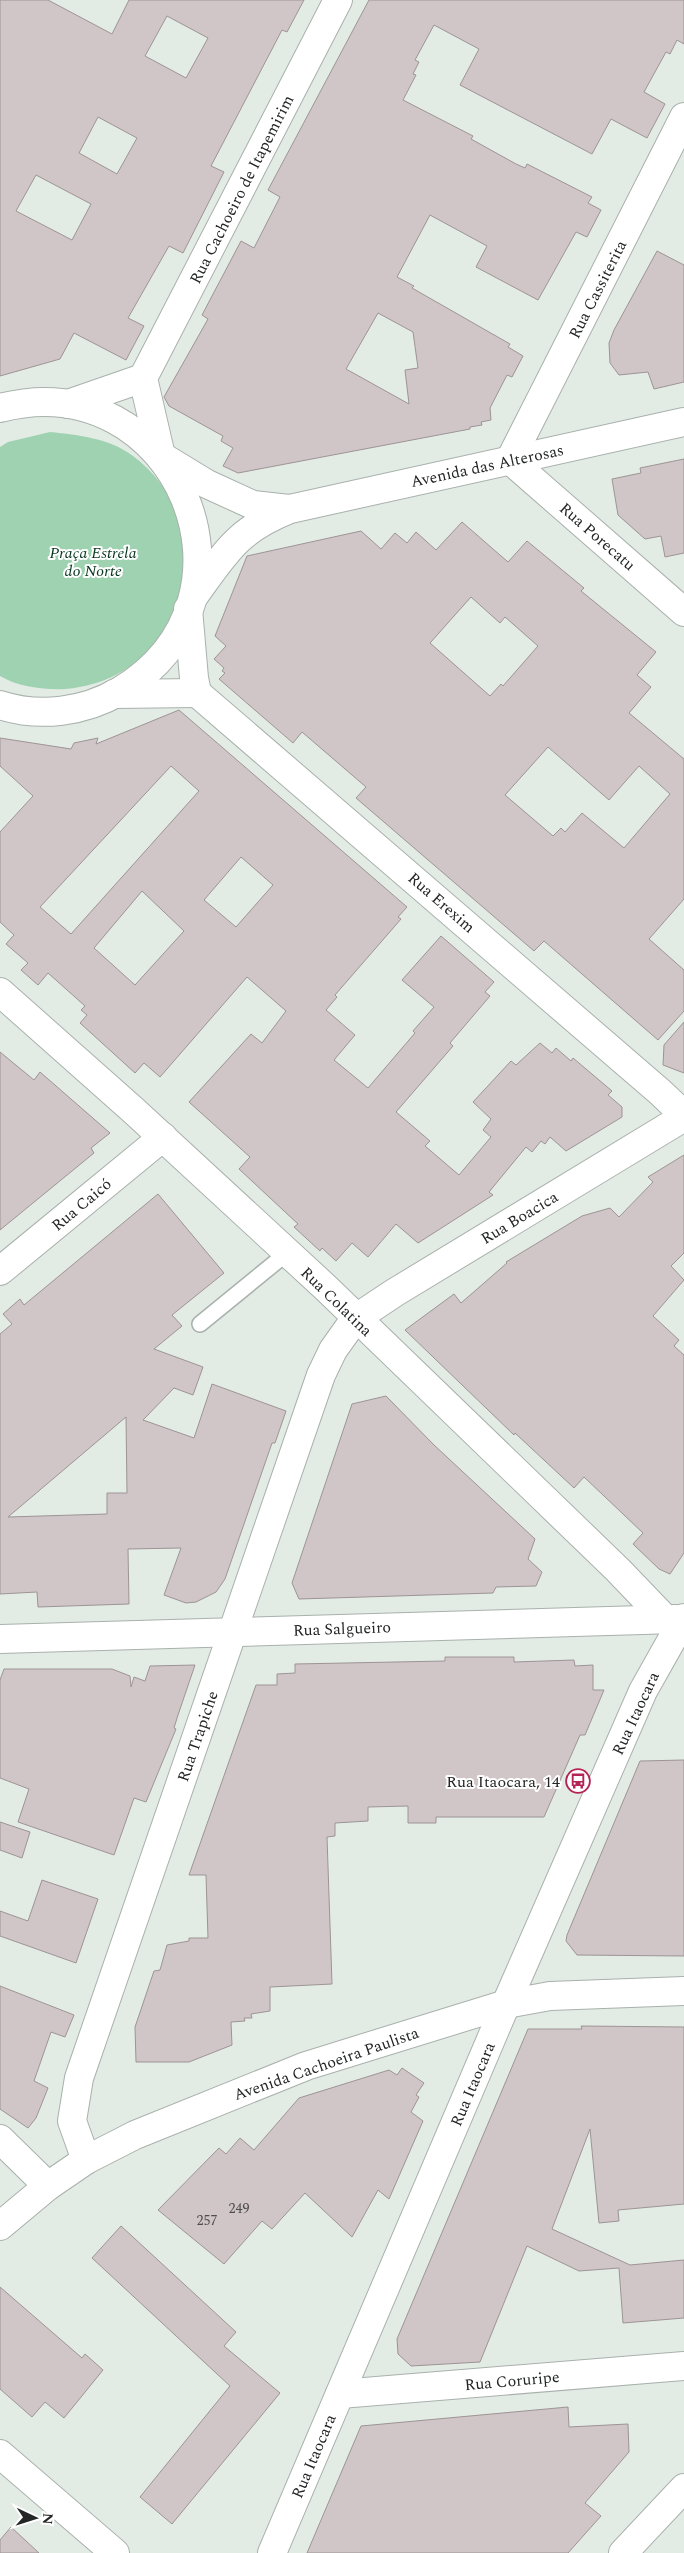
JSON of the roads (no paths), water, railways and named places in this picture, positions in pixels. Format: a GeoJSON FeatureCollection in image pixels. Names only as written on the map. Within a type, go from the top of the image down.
{"type":"FeatureCollection","features":[{"type":"Feature","properties":{"kind":"street","name":"Rua Cachoeiro de Itapemirim"},"geometry":{"type":"LineString","coordinates":[[143,378],[338,0]]}},
{"type":"Feature","properties":{"kind":"street","name":"Rua Cassiterita"},"geometry":{"type":"LineString","coordinates":[[510,460],[684,117]]}},
{"type":"Feature","properties":{"kind":"street"},"geometry":{"type":"LineString","coordinates":[[68,404],[143,378],[162,457]]}},
{"type":"Feature","properties":{"kind":"street"},"geometry":{"type":"LineString","coordinates":[[0,408],[26,402],[68,404],[101,413],[124,424],[145,439],[162,457],[177,479],[188,502],[195,527],[198,552],[197,578],[190,604],[168,649],[151,668],[114,694],[86,706],[61,711],[35,712],[0,705]]}},
{"type":"Feature","properties":{"kind":"street","name":"Avenida das Alterosas"},"geometry":{"type":"LineString","coordinates":[[190,604],[231,546],[243,535],[267,519],[290,509],[684,422]]}},
{"type":"Feature","properties":{"kind":"street","name":"Avenida das Alterosas"},"geometry":{"type":"LineString","coordinates":[[162,457],[207,484],[253,505],[290,509]]}},
{"type":"Feature","properties":{"kind":"street","name":"Rua Porecatu"},"geometry":{"type":"LineString","coordinates":[[510,460],[684,612]]}},
{"type":"Feature","properties":{"kind":"street"},"geometry":{"type":"LineString","coordinates":[[114,694],[197,693],[194,678],[190,604]]}},
{"type":"Feature","properties":{"kind":"street","name":"Rua Erexim"},"geometry":{"type":"LineString","coordinates":[[197,693],[430,892],[660,1092],[684,1116]]}},
{"type":"Feature","properties":{"kind":"street","name":"Rua Colatina"},"geometry":{"type":"LineString","coordinates":[[0,992],[163,1137],[611,1563],[679,1619]]}},
{"type":"Feature","properties":{"kind":"street","name":"Rua Boacica"},"geometry":{"type":"LineString","coordinates":[[355,1319],[394,1292],[684,1116]]}},
{"type":"Feature","properties":{"kind":"street","name":"Rua Caicó"},"geometry":{"type":"LineString","coordinates":[[0,1271],[163,1137]]}},
{"type":"Feature","properties":{"kind":"street","name":"Rua Trapiche"},"geometry":{"type":"LineString","coordinates":[[86,2160],[72,2121],[78,2078],[321,1375],[332,1350],[355,1319]]}},
{"type":"Feature","properties":{"kind":"street","name":"Rua Salgueiro"},"geometry":{"type":"LineString","coordinates":[[0,1639],[679,1619]]}},
{"type":"Feature","properties":{"kind":"street","name":"Rua Itaocara"},"geometry":{"type":"LineString","coordinates":[[272,2553],[506,2004],[643,1691],[679,1619]]}},
{"type":"Feature","properties":{"kind":"street","name":"Avenida Cachoeira Paulista"},"geometry":{"type":"LineString","coordinates":[[0,2226],[48,2186],[86,2160],[136,2135],[306,2066],[506,2004],[550,1996],[684,1991]]}},
{"type":"Feature","properties":{"kind":"street"},"geometry":{"type":"LineString","coordinates":[[0,2139],[48,2186]]}},
{"type":"Feature","properties":{"kind":"street","name":"Rua Coruripe"},"geometry":{"type":"LineString","coordinates":[[340,2394],[684,2366]]}},
{"type":"Feature","properties":{"kind":"street"},"geometry":{"type":"LineString","coordinates":[[0,2454],[115,2553]]}},
{"type":"Feature","properties":{"kind":"street"},"geometry":{"type":"LineString","coordinates":[[623,2553],[684,2488]]}},
{"type":"Feature","properties":{"kind":"lane"},"geometry":{"type":"LineString","coordinates":[[200,1324],[287,1253]]}},
{"type":"Feature","properties":{"kind":"place","name":"Rua Itaocara, 14"},"geometry":{"type":"Point","coordinates":[578,1781]}},
{"type":"Feature","properties":{"kind":"park label","name":"Praça Estrela do Norte"},"geometry":{"type":"Point","coordinates":[93,561]}}]}
